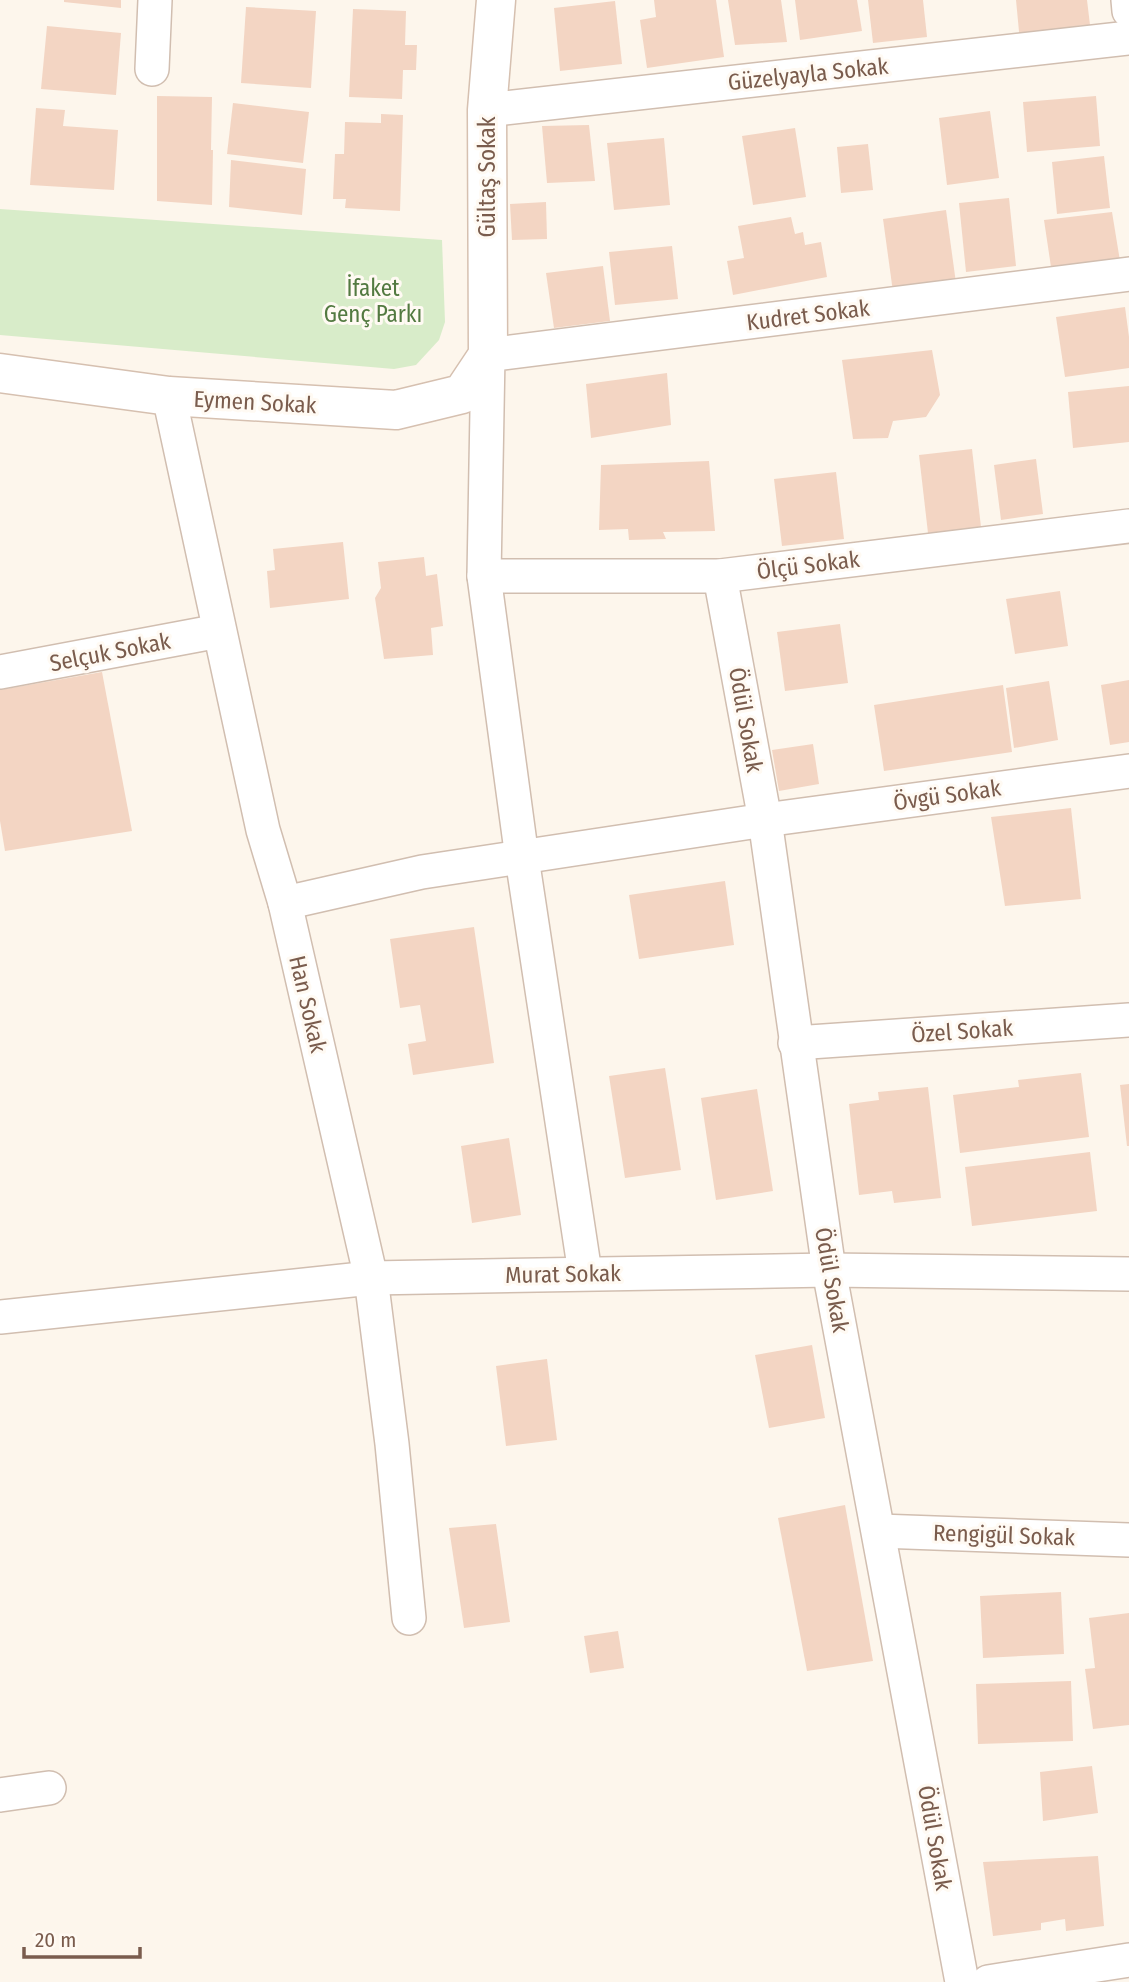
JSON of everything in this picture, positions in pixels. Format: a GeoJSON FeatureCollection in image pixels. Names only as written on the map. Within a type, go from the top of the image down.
{"type":"FeatureCollection","features":[{"type":"Feature","properties":{"kind":"main road","name":"Gültaş Sokak"},"geometry":{"type":"LineString","coordinates":[[488,355],[487,110],[496,0]]}},
{"type":"Feature","properties":{"kind":"main road","name":"Eymen Sokak"},"geometry":{"type":"LineString","coordinates":[[0,373],[169,397],[396,410],[462,394],[488,355]]}},
{"type":"Feature","properties":{"kind":"street"},"geometry":{"type":"LineString","coordinates":[[152,69],[155,0]]}},
{"type":"Feature","properties":{"kind":"street"},"geometry":{"type":"LineString","coordinates":[[1128,0],[1129,11]]}},
{"type":"Feature","properties":{"kind":"street","name":"Güzelyayla Sokak"},"geometry":{"type":"LineString","coordinates":[[487,110],[1129,38]]}},
{"type":"Feature","properties":{"kind":"street","name":"Kudret Sokak"},"geometry":{"type":"LineString","coordinates":[[488,355],[1129,274]]}},
{"type":"Feature","properties":{"kind":"street"},"geometry":{"type":"LineString","coordinates":[[488,355],[484,576],[522,858],[585,1273]]}},
{"type":"Feature","properties":{"kind":"street","name":"Han Sokak"},"geometry":{"type":"LineString","coordinates":[[169,397],[262,830],[285,903],[370,1278],[392,1444],[409,1618]]}},
{"type":"Feature","properties":{"kind":"street","name":"Ölçü Sokak"},"geometry":{"type":"LineString","coordinates":[[484,576],[720,576],[1129,526]]}},
{"type":"Feature","properties":{"kind":"street","name":"Ödül Sokak"},"geometry":{"type":"LineString","coordinates":[[720,576],[765,820],[829,1269],[962,1982]]}},
{"type":"Feature","properties":{"kind":"street","name":"Selçuk Sokak"},"geometry":{"type":"LineString","coordinates":[[0,672],[219,631]]}},
{"type":"Feature","properties":{"kind":"street","name":"Övgü Sokak"},"geometry":{"type":"LineString","coordinates":[[285,903],[422,872],[765,820],[1129,771]]}},
{"type":"Feature","properties":{"kind":"street","name":"Özel Sokak"},"geometry":{"type":"LineString","coordinates":[[795,1042],[1129,1020]]}},
{"type":"Feature","properties":{"kind":"street","name":"Murat Sokak"},"geometry":{"type":"LineString","coordinates":[[0,1317],[370,1278],[829,1269],[1129,1274]]}},
{"type":"Feature","properties":{"kind":"street","name":"Rengigül Sokak"},"geometry":{"type":"LineString","coordinates":[[879,1531],[1129,1539]]}},
{"type":"Feature","properties":{"kind":"street"},"geometry":{"type":"LineString","coordinates":[[0,1795],[48,1788]]}},
{"type":"Feature","properties":{"kind":"street"},"geometry":{"type":"LineString","coordinates":[[988,1982],[1129,1961]]}},
{"type":"Feature","properties":{"kind":"green space","name":"İfaket Genç Parkı"},"geometry":{"type":"Polygon","coordinates":[[[0,209],[442,240],[445,322],[439,340],[416,365],[394,369],[0,335],[0,209]]]}},
{"type":"Feature","properties":{"kind":"building"},"geometry":{"type":"Polygon","coordinates":[[[121,0],[121,8],[64,2],[121,0]]]}},
{"type":"Feature","properties":{"kind":"building"},"geometry":{"type":"Polygon","coordinates":[[[654,0],[716,0],[724,57],[647,68],[640,20],[656,17],[654,0]]]}},
{"type":"Feature","properties":{"kind":"building"},"geometry":{"type":"Polygon","coordinates":[[[728,0],[781,0],[787,42],[735,45],[728,0]]]}},
{"type":"Feature","properties":{"kind":"building"},"geometry":{"type":"Polygon","coordinates":[[[795,0],[857,0],[862,31],[800,40],[795,0]]]}},
{"type":"Feature","properties":{"kind":"building"},"geometry":{"type":"Polygon","coordinates":[[[868,0],[923,0],[927,37],[873,43],[868,0]]]}},
{"type":"Feature","properties":{"kind":"building"},"geometry":{"type":"Polygon","coordinates":[[[1016,0],[1087,0],[1090,25],[1076,26],[1077,35],[1020,42],[1016,0]]]}},
{"type":"Feature","properties":{"kind":"building"},"geometry":{"type":"Polygon","coordinates":[[[615,1],[622,64],[560,71],[554,8],[615,1]]]}},
{"type":"Feature","properties":{"kind":"building"},"geometry":{"type":"Polygon","coordinates":[[[246,7],[316,11],[311,88],[241,83],[246,7]]]}},
{"type":"Feature","properties":{"kind":"building"},"geometry":{"type":"Polygon","coordinates":[[[353,9],[406,11],[405,45],[417,45],[416,70],[403,70],[402,99],[349,97],[353,9]]]}},
{"type":"Feature","properties":{"kind":"building"},"geometry":{"type":"Polygon","coordinates":[[[47,26],[121,33],[116,95],[41,89],[47,26]]]}},
{"type":"Feature","properties":{"kind":"building"},"geometry":{"type":"Polygon","coordinates":[[[157,96],[212,97],[212,205],[157,201],[157,96]]]}},
{"type":"Feature","properties":{"kind":"building"},"geometry":{"type":"Polygon","coordinates":[[[1096,96],[1100,146],[1027,152],[1023,102],[1096,96]]]}},
{"type":"Feature","properties":{"kind":"building"},"geometry":{"type":"Polygon","coordinates":[[[233,103],[309,112],[303,163],[227,154],[233,103]]]}},
{"type":"Feature","properties":{"kind":"building"},"geometry":{"type":"Polygon","coordinates":[[[36,108],[65,110],[63,126],[118,130],[114,190],[30,185],[36,108]]]}},
{"type":"Feature","properties":{"kind":"building"},"geometry":{"type":"Polygon","coordinates":[[[990,111],[999,178],[947,185],[939,118],[990,111]]]}},
{"type":"Feature","properties":{"kind":"building"},"geometry":{"type":"Polygon","coordinates":[[[381,114],[403,115],[400,211],[345,208],[346,199],[333,199],[335,154],[344,154],[345,122],[381,123],[381,114]]]}},
{"type":"Feature","properties":{"kind":"building"},"geometry":{"type":"Polygon","coordinates":[[[589,125],[595,181],[547,183],[542,126],[589,125]]]}},
{"type":"Feature","properties":{"kind":"building"},"geometry":{"type":"Polygon","coordinates":[[[795,128],[806,197],[753,205],[742,136],[795,128]]]}},
{"type":"Feature","properties":{"kind":"building"},"geometry":{"type":"Polygon","coordinates":[[[664,138],[670,205],[614,210],[607,143],[664,138]]]}},
{"type":"Feature","properties":{"kind":"building"},"geometry":{"type":"Polygon","coordinates":[[[868,144],[873,190],[841,193],[837,147],[868,144]]]}},
{"type":"Feature","properties":{"kind":"building"},"geometry":{"type":"Polygon","coordinates":[[[1104,156],[1110,208],[1057,214],[1052,162],[1104,156]]]}},
{"type":"Feature","properties":{"kind":"building"},"geometry":{"type":"Polygon","coordinates":[[[231,160],[306,169],[302,215],[229,207],[231,160]]]}},
{"type":"Feature","properties":{"kind":"building"},"geometry":{"type":"Polygon","coordinates":[[[1009,198],[1016,266],[966,272],[959,203],[1009,198]]]}},
{"type":"Feature","properties":{"kind":"building"},"geometry":{"type":"Polygon","coordinates":[[[546,202],[547,239],[512,240],[510,204],[546,202]]]}},
{"type":"Feature","properties":{"kind":"building"},"geometry":{"type":"Polygon","coordinates":[[[946,210],[956,283],[893,292],[883,219],[946,210]]]}},
{"type":"Feature","properties":{"kind":"building"},"geometry":{"type":"Polygon","coordinates":[[[1112,212],[1120,261],[1051,267],[1044,220],[1112,212]]]}},
{"type":"Feature","properties":{"kind":"building"},"geometry":{"type":"Polygon","coordinates":[[[791,217],[795,234],[803,232],[805,245],[821,242],[827,277],[733,295],[727,261],[744,258],[738,226],[791,217]]]}},
{"type":"Feature","properties":{"kind":"building"},"geometry":{"type":"Polygon","coordinates":[[[672,246],[678,299],[615,305],[609,252],[672,246]]]}},
{"type":"Feature","properties":{"kind":"building"},"geometry":{"type":"Polygon","coordinates":[[[603,266],[610,321],[554,328],[546,273],[603,266]]]}},
{"type":"Feature","properties":{"kind":"building"},"geometry":{"type":"Polygon","coordinates":[[[1125,307],[1129,368],[1065,377],[1056,317],[1125,307]]]}},
{"type":"Feature","properties":{"kind":"building"},"geometry":{"type":"Polygon","coordinates":[[[932,350],[940,395],[926,417],[893,421],[888,438],[853,439],[842,360],[932,350]]]}},
{"type":"Feature","properties":{"kind":"building"},"geometry":{"type":"Polygon","coordinates":[[[667,373],[671,425],[591,438],[586,384],[667,373]]]}},
{"type":"Feature","properties":{"kind":"building"},"geometry":{"type":"Polygon","coordinates":[[[1129,386],[1129,442],[1073,448],[1068,392],[1129,386]]]}},
{"type":"Feature","properties":{"kind":"building"},"geometry":{"type":"Polygon","coordinates":[[[972,449],[981,527],[928,533],[919,455],[972,449]]]}},
{"type":"Feature","properties":{"kind":"building"},"geometry":{"type":"Polygon","coordinates":[[[1036,459],[1043,514],[1001,520],[994,465],[1036,459]]]}},
{"type":"Feature","properties":{"kind":"building"},"geometry":{"type":"Polygon","coordinates":[[[709,461],[715,531],[663,532],[666,539],[629,540],[628,529],[599,530],[601,465],[709,461]]]}},
{"type":"Feature","properties":{"kind":"building"},"geometry":{"type":"Polygon","coordinates":[[[836,472],[844,539],[782,546],[774,479],[836,472]]]}},
{"type":"Feature","properties":{"kind":"building"},"geometry":{"type":"Polygon","coordinates":[[[343,542],[349,599],[270,608],[267,571],[275,570],[273,549],[343,542]]]}},
{"type":"Feature","properties":{"kind":"building"},"geometry":{"type":"Polygon","coordinates":[[[424,557],[426,576],[437,574],[443,626],[431,628],[433,655],[384,659],[375,598],[381,588],[378,562],[424,557]]]}},
{"type":"Feature","properties":{"kind":"building"},"geometry":{"type":"Polygon","coordinates":[[[1060,591],[1068,646],[1015,654],[1006,599],[1060,591]]]}},
{"type":"Feature","properties":{"kind":"building"},"geometry":{"type":"Polygon","coordinates":[[[840,624],[848,683],[785,691],[777,632],[840,624]]]}},
{"type":"Feature","properties":{"kind":"building"},"geometry":{"type":"Polygon","coordinates":[[[102,672],[132,831],[5,851],[0,821],[0,690],[102,672]]]}},
{"type":"Feature","properties":{"kind":"building"},"geometry":{"type":"Polygon","coordinates":[[[1129,680],[1129,742],[1110,745],[1101,685],[1129,680]]]}},
{"type":"Feature","properties":{"kind":"building"},"geometry":{"type":"Polygon","coordinates":[[[1049,681],[1058,740],[1014,748],[1006,688],[1049,681]]]}},
{"type":"Feature","properties":{"kind":"building"},"geometry":{"type":"Polygon","coordinates":[[[1003,685],[1012,752],[884,771],[874,705],[1003,685]]]}},
{"type":"Feature","properties":{"kind":"building"},"geometry":{"type":"Polygon","coordinates":[[[813,744],[819,784],[779,791],[772,750],[813,744]]]}},
{"type":"Feature","properties":{"kind":"building"},"geometry":{"type":"Polygon","coordinates":[[[1071,808],[1081,899],[1005,906],[991,817],[1071,808]]]}},
{"type":"Feature","properties":{"kind":"building"},"geometry":{"type":"Polygon","coordinates":[[[725,881],[734,945],[639,959],[629,895],[725,881]]]}},
{"type":"Feature","properties":{"kind":"building"},"geometry":{"type":"Polygon","coordinates":[[[474,927],[494,1063],[413,1075],[408,1044],[426,1041],[420,1005],[400,1008],[390,939],[474,927]]]}},
{"type":"Feature","properties":{"kind":"building"},"geometry":{"type":"Polygon","coordinates":[[[665,1068],[681,1170],[625,1178],[609,1076],[665,1068]]]}},
{"type":"Feature","properties":{"kind":"building"},"geometry":{"type":"Polygon","coordinates":[[[1081,1073],[1089,1137],[960,1153],[953,1095],[1019,1087],[1018,1080],[1081,1073]]]}},
{"type":"Feature","properties":{"kind":"building"},"geometry":{"type":"Polygon","coordinates":[[[1129,1084],[1129,1146],[1127,1146],[1120,1085],[1129,1084]]]}},
{"type":"Feature","properties":{"kind":"building"},"geometry":{"type":"Polygon","coordinates":[[[928,1087],[941,1198],[894,1203],[892,1191],[859,1195],[849,1104],[879,1100],[878,1092],[928,1087]]]}},
{"type":"Feature","properties":{"kind":"building"},"geometry":{"type":"Polygon","coordinates":[[[757,1089],[773,1191],[716,1200],[701,1098],[757,1089]]]}},
{"type":"Feature","properties":{"kind":"building"},"geometry":{"type":"Polygon","coordinates":[[[509,1138],[521,1215],[472,1223],[461,1146],[509,1138]]]}},
{"type":"Feature","properties":{"kind":"building"},"geometry":{"type":"Polygon","coordinates":[[[1090,1152],[1097,1211],[972,1226],[965,1167],[1090,1152]]]}},
{"type":"Feature","properties":{"kind":"building"},"geometry":{"type":"Polygon","coordinates":[[[812,1345],[825,1418],[769,1428],[755,1355],[812,1345]]]}},
{"type":"Feature","properties":{"kind":"building"},"geometry":{"type":"Polygon","coordinates":[[[547,1359],[557,1440],[506,1446],[496,1366],[547,1359]]]}},
{"type":"Feature","properties":{"kind":"building"},"geometry":{"type":"Polygon","coordinates":[[[845,1505],[873,1661],[807,1671],[778,1518],[845,1505]]]}},
{"type":"Feature","properties":{"kind":"building"},"geometry":{"type":"Polygon","coordinates":[[[496,1524],[510,1622],[464,1628],[449,1528],[496,1524]]]}},
{"type":"Feature","properties":{"kind":"building"},"geometry":{"type":"Polygon","coordinates":[[[1061,1592],[1064,1654],[983,1658],[980,1596],[1061,1592]]]}},
{"type":"Feature","properties":{"kind":"building"},"geometry":{"type":"Polygon","coordinates":[[[1129,1613],[1129,1725],[1093,1729],[1085,1669],[1095,1668],[1089,1618],[1129,1613]]]}},
{"type":"Feature","properties":{"kind":"building"},"geometry":{"type":"Polygon","coordinates":[[[618,1631],[624,1668],[590,1673],[584,1636],[618,1631]]]}},
{"type":"Feature","properties":{"kind":"building"},"geometry":{"type":"Polygon","coordinates":[[[1071,1681],[1073,1741],[978,1744],[976,1684],[1071,1681]]]}},
{"type":"Feature","properties":{"kind":"building"},"geometry":{"type":"Polygon","coordinates":[[[1092,1766],[1098,1813],[1043,1821],[1040,1772],[1092,1766]]]}},
{"type":"Feature","properties":{"kind":"building"},"geometry":{"type":"Polygon","coordinates":[[[1098,1856],[1104,1926],[1066,1931],[1065,1919],[1041,1923],[1041,1930],[993,1936],[983,1862],[1098,1856]]]}}]}
